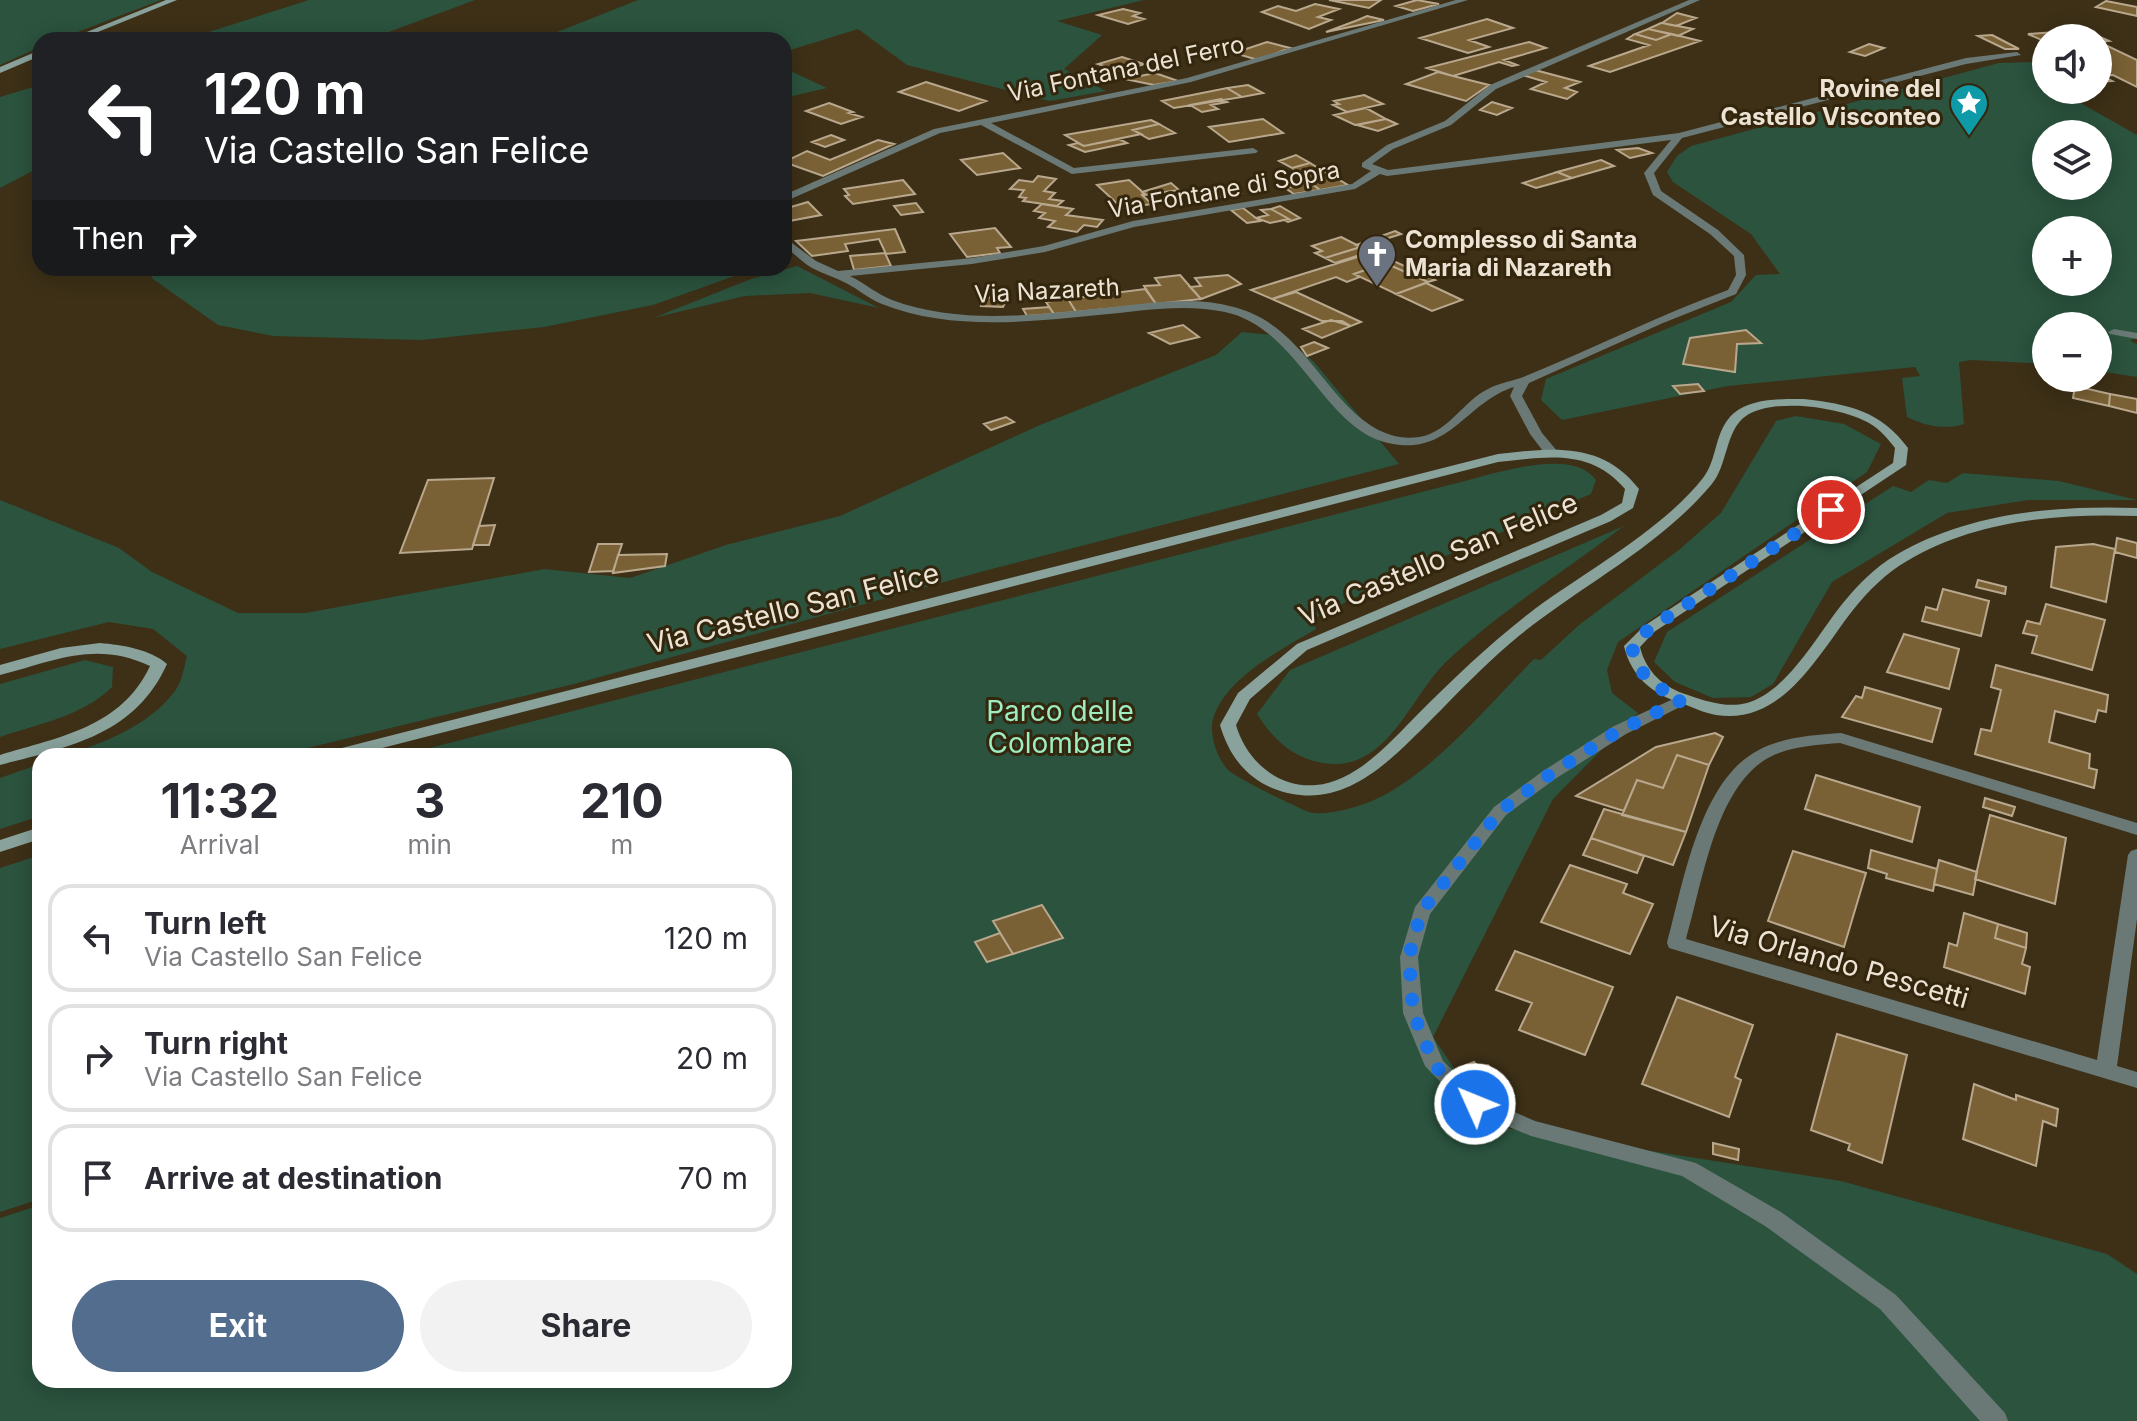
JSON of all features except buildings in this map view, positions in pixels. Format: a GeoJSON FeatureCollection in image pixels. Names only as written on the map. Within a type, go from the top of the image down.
{"type":"FeatureCollection","features":[{"type":"Feature","properties":{"kind":"street"},"geometry":{"type":"LineString","coordinates":[[91,32],[173,0]]}},
{"type":"Feature","properties":{"kind":"street","name":"Via Fontana del Ferro"},"geometry":{"type":"LineString","coordinates":[[792,195],[937,131],[1188,80],[1464,0]]}},
{"type":"Feature","properties":{"kind":"street","name":"Via Fontane di Sopra"},"geometry":{"type":"LineString","coordinates":[[836,274],[972,261],[1045,249],[1133,224],[1355,186],[1376,172],[1365,165],[1390,147],[1448,123],[1493,87],[1696,0]]}},
{"type":"Feature","properties":{"kind":"street"},"geometry":{"type":"LineString","coordinates":[[1376,172],[1679,136],[1966,61],[2017,55]]}},
{"type":"Feature","properties":{"kind":"street"},"geometry":{"type":"LineString","coordinates":[[0,70],[32,56]]}},
{"type":"Feature","properties":{"kind":"street","name":"Via Fontana del Ferro"},"geometry":{"type":"LineString","coordinates":[[981,121],[1072,171],[1253,151]]}},
{"type":"Feature","properties":{"kind":"street","name":"Via Nazareth"},"geometry":{"type":"LineString","coordinates":[[836,274],[887,302],[981,320],[1178,303],[1219,307],[1247,314],[1272,331],[1333,393],[1351,419],[1367,431],[1388,440],[1418,441],[1448,430],[1488,394],[1523,382],[1668,314],[1732,292],[1741,275],[1739,255],[1714,232],[1657,193],[1649,173],[1679,136]]}},
{"type":"Feature","properties":{"kind":"street"},"geometry":{"type":"LineString","coordinates":[[792,246],[817,266],[836,274]]}},
{"type":"Feature","properties":{"kind":"street"},"geometry":{"type":"LineString","coordinates":[[2114,332],[2137,336]]}},
{"type":"Feature","properties":{"kind":"street"},"geometry":{"type":"LineString","coordinates":[[1523,382],[1516,396],[1536,434],[1551,452]]}},
{"type":"Feature","properties":{"kind":"street","name":"Via Castello San Felice"},"geometry":{"type":"LineString","coordinates":[[361,748],[1498,458],[1551,452],[1581,454],[1620,471],[1632,489],[1628,505],[1606,518],[1302,647],[1244,696],[1228,725],[1233,748],[1253,770],[1277,785],[1315,791],[1350,781],[1386,759],[1490,652],[1558,597],[1681,508],[1710,478],[1727,433],[1741,413],[1767,405],[1807,402],[1867,417],[1889,430],[1902,448],[1899,465],[1649,629],[1632,646],[1634,662],[1645,676],[1659,688],[1682,700],[1732,711],[1758,708],[1787,687],[1858,595],[1897,559],[1967,527],[2042,513],[2137,512]]}},
{"type":"Feature","properties":{"kind":"street"},"geometry":{"type":"LineString","coordinates":[[0,670],[51,655],[102,646],[137,651],[159,664],[154,682],[139,703],[116,719],[78,736],[39,748]]}},
{"type":"Feature","properties":{"kind":"street"},"geometry":{"type":"LineString","coordinates":[[1682,700],[1620,730],[1549,775],[1500,811],[1421,912],[1409,957],[1413,1013],[1435,1066],[1475,1104],[1531,1128],[1688,1169],[1773,1219],[1888,1302],[1996,1421]]}},
{"type":"Feature","properties":{"kind":"street","name":"Via Orlando Pescetti"},"geometry":{"type":"LineString","coordinates":[[2137,829],[1841,738],[1796,742],[1752,760],[1720,798],[1676,943],[2137,1080]]}},
{"type":"Feature","properties":{"kind":"street"},"geometry":{"type":"LineString","coordinates":[[0,760],[32,750]]}},
{"type":"Feature","properties":{"kind":"street"},"geometry":{"type":"LineString","coordinates":[[0,846],[32,836]]}},
{"type":"Feature","properties":{"kind":"street"},"geometry":{"type":"LineString","coordinates":[[2106,1070],[2137,855]]}},
{"type":"Feature","properties":{"kind":"green space"},"geometry":{"type":"Polygon","coordinates":[[[0,0],[161,0],[78,32],[32,32],[32,51],[0,65],[0,0]]]}},
{"type":"Feature","properties":{"kind":"green space"},"geometry":{"type":"Polygon","coordinates":[[[309,0],[475,0],[389,32],[209,32],[309,0]]]}},
{"type":"Feature","properties":{"kind":"green space"},"geometry":{"type":"Polygon","coordinates":[[[638,0],[1144,0],[1057,21],[1102,35],[1064,69],[1106,91],[1050,101],[907,65],[858,29],[792,50],[792,32],[557,32],[638,0]]]}},
{"type":"Feature","properties":{"kind":"green space"},"geometry":{"type":"Polygon","coordinates":[[[2032,62],[2032,104],[2082,104],[2111,120],[2032,120],[2032,200],[2112,200],[2112,121],[2137,135],[2137,337],[2130,341],[2137,344],[2137,377],[2112,373],[2112,312],[2032,312],[2032,363],[1959,362],[1964,424],[1957,426],[1935,426],[1907,417],[1902,378],[1920,376],[1915,367],[1728,386],[1562,420],[1541,400],[1546,379],[1731,302],[1756,275],[1780,274],[1751,234],[1673,182],[1667,172],[1677,156],[1691,146],[1999,63],[2032,62]]]}},
{"type":"Feature","properties":{"kind":"green space"},"geometry":{"type":"Polygon","coordinates":[[[792,72],[827,88],[792,96],[792,72]]]}},
{"type":"Feature","properties":{"kind":"green space"},"geometry":{"type":"Polygon","coordinates":[[[32,87],[32,171],[0,188],[0,97],[32,87]]]}},
{"type":"Feature","properties":{"kind":"green space"},"geometry":{"type":"Polygon","coordinates":[[[797,266],[879,308],[810,293],[745,296],[653,318],[751,279],[792,276],[792,267],[797,266]]]}},
{"type":"Feature","properties":{"kind":"green space"},"geometry":{"type":"Polygon","coordinates":[[[151,276],[735,276],[653,305],[544,327],[421,340],[273,336],[218,325],[151,276]]]}},
{"type":"Feature","properties":{"kind":"green space"},"geometry":{"type":"Polygon","coordinates":[[[1242,332],[1283,336],[1314,362],[1399,464],[984,571],[574,684],[307,748],[85,748],[139,724],[152,714],[177,687],[187,656],[153,629],[109,622],[0,649],[0,500],[119,548],[152,572],[238,613],[306,613],[544,569],[630,578],[726,545],[840,516],[1040,425],[1216,355],[1242,332]]]}},
{"type":"Feature","properties":{"kind":"green space","name":"Parco delle Colombare"},"geometry":{"type":"Polygon","coordinates":[[[1796,416],[1844,424],[1881,444],[1867,472],[1618,642],[1607,670],[1612,693],[1638,713],[1553,799],[1433,1037],[1493,1126],[1841,1181],[2107,1254],[2137,1274],[2137,1421],[0,1421],[0,1218],[32,1208],[32,1388],[792,1388],[792,748],[430,748],[1507,470],[1549,464],[1584,470],[1596,480],[1591,494],[1389,580],[1313,619],[1316,629],[1259,664],[1223,699],[1215,713],[1212,735],[1228,770],[1309,812],[1327,813],[1347,809],[1382,796],[1429,764],[1534,659],[1541,660],[1579,625],[1680,549],[1721,513],[1776,421],[1796,416]]]}},
{"type":"Feature","properties":{"kind":"green space"},"geometry":{"type":"Polygon","coordinates":[[[1963,473],[2059,481],[2137,500],[2028,500],[1947,513],[1832,582],[1773,684],[1751,697],[1713,698],[1675,682],[1654,662],[1667,632],[1893,486],[1911,492],[1929,480],[1947,483],[1963,473]]]}},
{"type":"Feature","properties":{"kind":"green space"},"geometry":{"type":"Polygon","coordinates":[[[1624,526],[1468,642],[1434,675],[1396,729],[1365,756],[1345,763],[1323,763],[1302,757],[1277,739],[1257,714],[1290,670],[1624,526]]]}},
{"type":"Feature","properties":{"kind":"green space"},"geometry":{"type":"Polygon","coordinates":[[[85,660],[113,667],[112,687],[74,712],[0,737],[0,684],[85,660]]]}},
{"type":"Feature","properties":{"kind":"green space"},"geometry":{"type":"Polygon","coordinates":[[[32,767],[32,819],[0,829],[0,778],[32,767]]]}},
{"type":"Feature","properties":{"kind":"green space"},"geometry":{"type":"Polygon","coordinates":[[[32,858],[32,1202],[0,1212],[0,868],[32,858]]]}},
{"type":"Feature","properties":{"kind":"place","name":"Rovine del Castello Visconteo"},"geometry":{"type":"Point","coordinates":[1969,137]}},
{"type":"Feature","properties":{"kind":"place","name":"Complesso di Santa Maria di Nazareth"},"geometry":{"type":"Point","coordinates":[1377,288]}},
{"type":"Feature","properties":{"kind":"route"},"geometry":{"type":"LineString","coordinates":[[1475,1104],[1435,1066],[1413,1013],[1409,957],[1421,912],[1500,811],[1549,775],[1620,730],[1668,704],[1682,700],[1659,688],[1634,662],[1632,646],[1649,629],[1831,510]]}}]}
